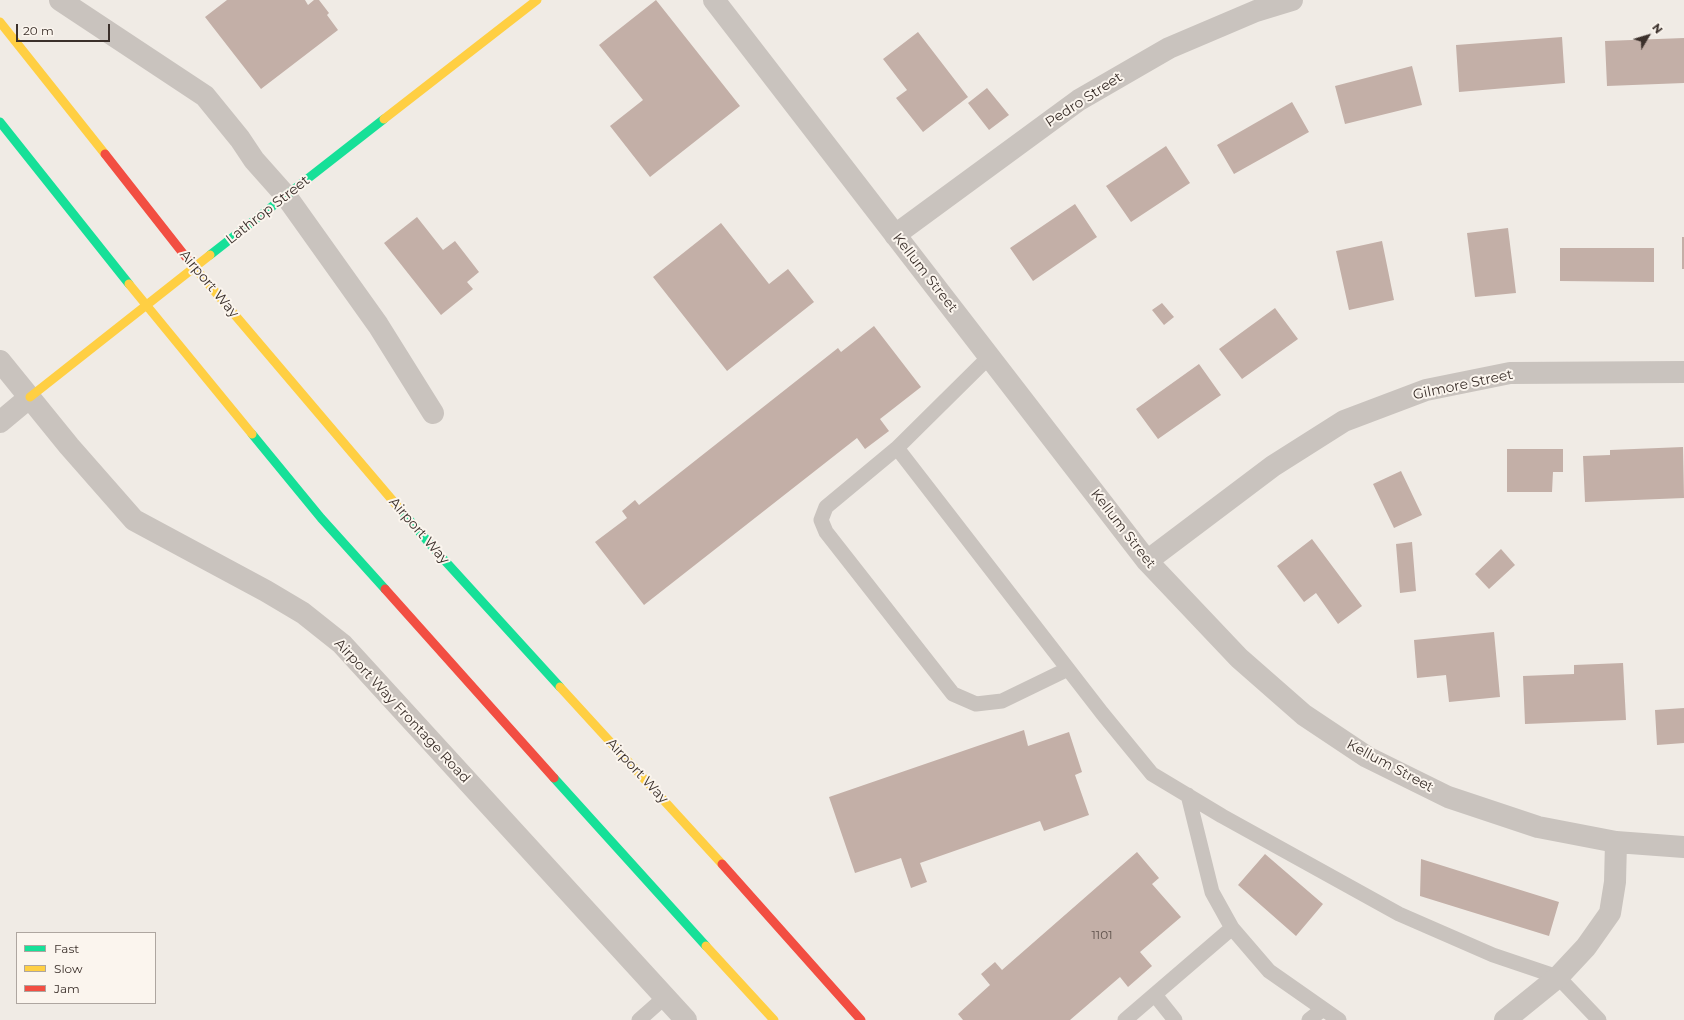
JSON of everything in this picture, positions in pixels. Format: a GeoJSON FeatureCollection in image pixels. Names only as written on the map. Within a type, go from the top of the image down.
{"type":"FeatureCollection","features":[{"type":"Feature","properties":{"kind":"main road","name":"Lathrop Street"},"geometry":{"type":"LineString","coordinates":[[30,398],[194,267],[537,0]]}},
{"type":"Feature","properties":{"kind":"main road","name":"Airport Way"},"geometry":{"type":"LineString","coordinates":[[0,22],[194,267],[436,551],[683,821],[861,1020]]}},
{"type":"Feature","properties":{"kind":"main road"},"geometry":{"type":"LineString","coordinates":[[0,122],[146,305],[321,518],[682,920],[774,1020]]}},
{"type":"Feature","properties":{"kind":"street"},"geometry":{"type":"LineString","coordinates":[[60,0],[204,96],[240,139],[254,160],[286,196],[378,325],[433,413]]}},
{"type":"Feature","properties":{"kind":"street","name":"Kellum Street"},"geometry":{"type":"LineString","coordinates":[[714,0],[1147,561],[1239,658],[1304,715],[1368,757],[1448,797],[1538,826],[1616,842],[1684,847]]}},
{"type":"Feature","properties":{"kind":"street","name":"Pedro Street"},"geometry":{"type":"LineString","coordinates":[[895,235],[1085,97],[1169,48],[1256,11],[1292,0]]}},
{"type":"Feature","properties":{"kind":"street","name":"Airport Way Frontage Road"},"geometry":{"type":"LineString","coordinates":[[0,361],[134,520],[266,591],[303,613],[342,644],[686,1020]]}},
{"type":"Feature","properties":{"kind":"street","name":"Gilmore Street"},"geometry":{"type":"LineString","coordinates":[[1147,561],[1273,466],[1344,420],[1426,390],[1510,373],[1684,372]]}},
{"type":"Feature","properties":{"kind":"street","name":"Lathrop Street"},"geometry":{"type":"LineString","coordinates":[[0,422],[30,398]]}},
{"type":"Feature","properties":{"kind":"street"},"geometry":{"type":"LineString","coordinates":[[1505,1020],[1558,977],[1586,947],[1610,913],[1615,882],[1616,842]]}},
{"type":"Feature","properties":{"kind":"lane"},"geometry":{"type":"LineString","coordinates":[[989,356],[897,448],[826,507],[821,520],[826,532],[953,694],[976,704],[1002,701],[1068,669]]}},
{"type":"Feature","properties":{"kind":"lane"},"geometry":{"type":"LineString","coordinates":[[897,448],[1068,669],[1152,774],[1222,816],[1399,914],[1493,955],[1558,977],[1599,1020]]}},
{"type":"Feature","properties":{"kind":"lane"},"geometry":{"type":"LineString","coordinates":[[1188,795],[1212,892],[1232,928],[1269,972],[1339,1020]]}},
{"type":"Feature","properties":{"kind":"lane"},"geometry":{"type":"LineString","coordinates":[[1125,1020],[1232,928]]}},
{"type":"Feature","properties":{"kind":"lane"},"geometry":{"type":"LineString","coordinates":[[1155,995],[1175,1020]]}},
{"type":"Feature","properties":{"kind":"lane"},"geometry":{"type":"LineString","coordinates":[[639,1020],[665,997]]}},
{"type":"Feature","properties":{"kind":"lane"},"geometry":{"type":"LineString","coordinates":[[1308,1020],[1323,1009]]}},
{"type":"Feature","properties":{"kind":"building"},"geometry":{"type":"Polygon","coordinates":[[[227,0],[305,0],[308,5],[314,0],[319,0],[329,13],[327,15],[338,30],[261,89],[205,17],[227,0]]]}},
{"type":"Feature","properties":{"kind":"building"},"geometry":{"type":"Polygon","coordinates":[[[656,0],[740,106],[650,177],[610,126],[643,100],[599,45],[656,0]]]}},
{"type":"Feature","properties":{"kind":"building"},"geometry":{"type":"Polygon","coordinates":[[[918,32],[968,97],[923,132],[896,98],[907,90],[883,59],[918,32]]]}},
{"type":"Feature","properties":{"kind":"building"},"geometry":{"type":"Polygon","coordinates":[[[1562,37],[1565,83],[1459,92],[1456,45],[1562,37]]]}},
{"type":"Feature","properties":{"kind":"building"},"geometry":{"type":"Polygon","coordinates":[[[1684,38],[1684,83],[1607,86],[1605,41],[1684,38]]]}},
{"type":"Feature","properties":{"kind":"building"},"geometry":{"type":"Polygon","coordinates":[[[1412,66],[1422,105],[1345,124],[1335,86],[1412,66]]]}},
{"type":"Feature","properties":{"kind":"building"},"geometry":{"type":"Polygon","coordinates":[[[987,88],[1009,115],[989,130],[968,103],[987,88]]]}},
{"type":"Feature","properties":{"kind":"building"},"geometry":{"type":"Polygon","coordinates":[[[1292,102],[1309,132],[1234,174],[1217,145],[1292,102]]]}},
{"type":"Feature","properties":{"kind":"building"},"geometry":{"type":"Polygon","coordinates":[[[1166,146],[1190,183],[1131,222],[1106,186],[1166,146]]]}},
{"type":"Feature","properties":{"kind":"building"},"geometry":{"type":"Polygon","coordinates":[[[1075,204],[1097,237],[1033,281],[1010,248],[1075,204]]]}},
{"type":"Feature","properties":{"kind":"building"},"geometry":{"type":"Polygon","coordinates":[[[417,217],[443,250],[455,241],[479,272],[467,282],[473,289],[441,315],[384,243],[417,217]]]}},
{"type":"Feature","properties":{"kind":"building"},"geometry":{"type":"Polygon","coordinates":[[[721,223],[769,284],[788,269],[814,302],[727,371],[653,277],[721,223]]]}},
{"type":"Feature","properties":{"kind":"building"},"geometry":{"type":"Polygon","coordinates":[[[1508,228],[1516,293],[1475,297],[1467,233],[1508,228]]]}},
{"type":"Feature","properties":{"kind":"building"},"geometry":{"type":"Polygon","coordinates":[[[1682,237],[1684,237],[1684,269],[1682,269],[1682,237]]]}},
{"type":"Feature","properties":{"kind":"building"},"geometry":{"type":"Polygon","coordinates":[[[1382,241],[1394,300],[1349,310],[1336,251],[1382,241]]]}},
{"type":"Feature","properties":{"kind":"building"},"geometry":{"type":"Polygon","coordinates":[[[1560,248],[1654,248],[1654,282],[1560,281],[1560,248]]]}},
{"type":"Feature","properties":{"kind":"building"},"geometry":{"type":"Polygon","coordinates":[[[1162,303],[1174,317],[1164,325],[1152,310],[1162,303]]]}},
{"type":"Feature","properties":{"kind":"building"},"geometry":{"type":"Polygon","coordinates":[[[1275,308],[1298,339],[1242,379],[1219,349],[1275,308]]]}},
{"type":"Feature","properties":{"kind":"building"},"geometry":{"type":"Polygon","coordinates":[[[874,326],[921,387],[880,419],[889,431],[865,449],[857,438],[644,605],[595,542],[627,518],[622,511],[635,500],[639,505],[838,348],[841,352],[874,326]]]}},
{"type":"Feature","properties":{"kind":"building"},"geometry":{"type":"Polygon","coordinates":[[[1199,364],[1221,395],[1158,439],[1136,409],[1199,364]]]}},
{"type":"Feature","properties":{"kind":"building"},"geometry":{"type":"Polygon","coordinates":[[[1683,447],[1684,498],[1585,502],[1583,456],[1610,455],[1610,450],[1683,447]]]}},
{"type":"Feature","properties":{"kind":"building"},"geometry":{"type":"Polygon","coordinates":[[[1507,449],[1563,449],[1563,472],[1553,472],[1552,492],[1507,492],[1507,449]]]}},
{"type":"Feature","properties":{"kind":"building"},"geometry":{"type":"Polygon","coordinates":[[[1401,471],[1422,515],[1394,528],[1373,484],[1401,471]]]}},
{"type":"Feature","properties":{"kind":"building"},"geometry":{"type":"Polygon","coordinates":[[[1312,539],[1362,606],[1338,624],[1316,593],[1304,602],[1277,566],[1312,539]]]}},
{"type":"Feature","properties":{"kind":"building"},"geometry":{"type":"Polygon","coordinates":[[[1412,542],[1416,591],[1400,593],[1396,544],[1412,542]]]}},
{"type":"Feature","properties":{"kind":"building"},"geometry":{"type":"Polygon","coordinates":[[[1501,549],[1515,565],[1489,589],[1475,574],[1501,549]]]}},
{"type":"Feature","properties":{"kind":"building"},"geometry":{"type":"Polygon","coordinates":[[[1494,632],[1500,697],[1449,702],[1446,675],[1417,678],[1414,640],[1494,632]]]}},
{"type":"Feature","properties":{"kind":"building"},"geometry":{"type":"Polygon","coordinates":[[[1623,663],[1626,720],[1525,724],[1523,676],[1574,674],[1574,665],[1623,663]]]}},
{"type":"Feature","properties":{"kind":"building"},"geometry":{"type":"Polygon","coordinates":[[[1684,708],[1684,743],[1657,745],[1655,710],[1684,708]]]}},
{"type":"Feature","properties":{"kind":"building"},"geometry":{"type":"Polygon","coordinates":[[[1024,730],[1028,746],[1069,732],[1082,772],[1075,775],[1089,815],[1044,831],[1040,821],[920,863],[927,882],[911,888],[901,858],[855,873],[829,797],[1024,730]]]}},
{"type":"Feature","properties":{"kind":"building"},"geometry":{"type":"Polygon","coordinates":[[[1137,852],[1159,878],[1152,884],[1181,917],[1140,952],[1152,966],[1128,987],[1120,977],[1070,1020],[963,1020],[958,1014],[990,985],[981,974],[995,962],[1002,970],[1137,852]]]}},
{"type":"Feature","properties":{"kind":"building"},"geometry":{"type":"Polygon","coordinates":[[[1265,854],[1323,904],[1296,936],[1238,885],[1265,854]]]}},
{"type":"Feature","properties":{"kind":"building"},"geometry":{"type":"Polygon","coordinates":[[[1421,859],[1559,902],[1549,936],[1420,896],[1421,859]]]}},
{"type":"Feature","properties":{"kind":"traffic: fast"},"geometry":{"type":"LineString","coordinates":[[210,255],[384,119]]}},
{"type":"Feature","properties":{"kind":"traffic: fast"},"geometry":{"type":"LineString","coordinates":[[0,122],[129,284]]}},
{"type":"Feature","properties":{"kind":"traffic: fast"},"geometry":{"type":"LineString","coordinates":[[252,434],[321,518],[385,589]]}},
{"type":"Feature","properties":{"kind":"traffic: fast"},"geometry":{"type":"LineString","coordinates":[[399,508],[436,551],[560,687]]}},
{"type":"Feature","properties":{"kind":"traffic: fast"},"geometry":{"type":"LineString","coordinates":[[554,778],[706,946]]}},
{"type":"Feature","properties":{"kind":"traffic: slow"},"geometry":{"type":"LineString","coordinates":[[384,119],[537,0]]}},
{"type":"Feature","properties":{"kind":"traffic: slow"},"geometry":{"type":"LineString","coordinates":[[0,22],[105,154]]}},
{"type":"Feature","properties":{"kind":"traffic: slow"},"geometry":{"type":"LineString","coordinates":[[30,397],[210,255]]}},
{"type":"Feature","properties":{"kind":"traffic: slow"},"geometry":{"type":"LineString","coordinates":[[189,261],[399,508]]}},
{"type":"Feature","properties":{"kind":"traffic: slow"},"geometry":{"type":"LineString","coordinates":[[129,284],[252,434]]}},
{"type":"Feature","properties":{"kind":"traffic: slow"},"geometry":{"type":"LineString","coordinates":[[560,687],[722,864]]}},
{"type":"Feature","properties":{"kind":"traffic: slow"},"geometry":{"type":"LineString","coordinates":[[706,946],[774,1020]]}},
{"type":"Feature","properties":{"kind":"traffic: jam"},"geometry":{"type":"LineString","coordinates":[[105,154],[189,261]]}},
{"type":"Feature","properties":{"kind":"traffic: jam"},"geometry":{"type":"LineString","coordinates":[[385,589],[554,778]]}},
{"type":"Feature","properties":{"kind":"traffic: jam"},"geometry":{"type":"LineString","coordinates":[[722,864],[861,1020]]}}]}
